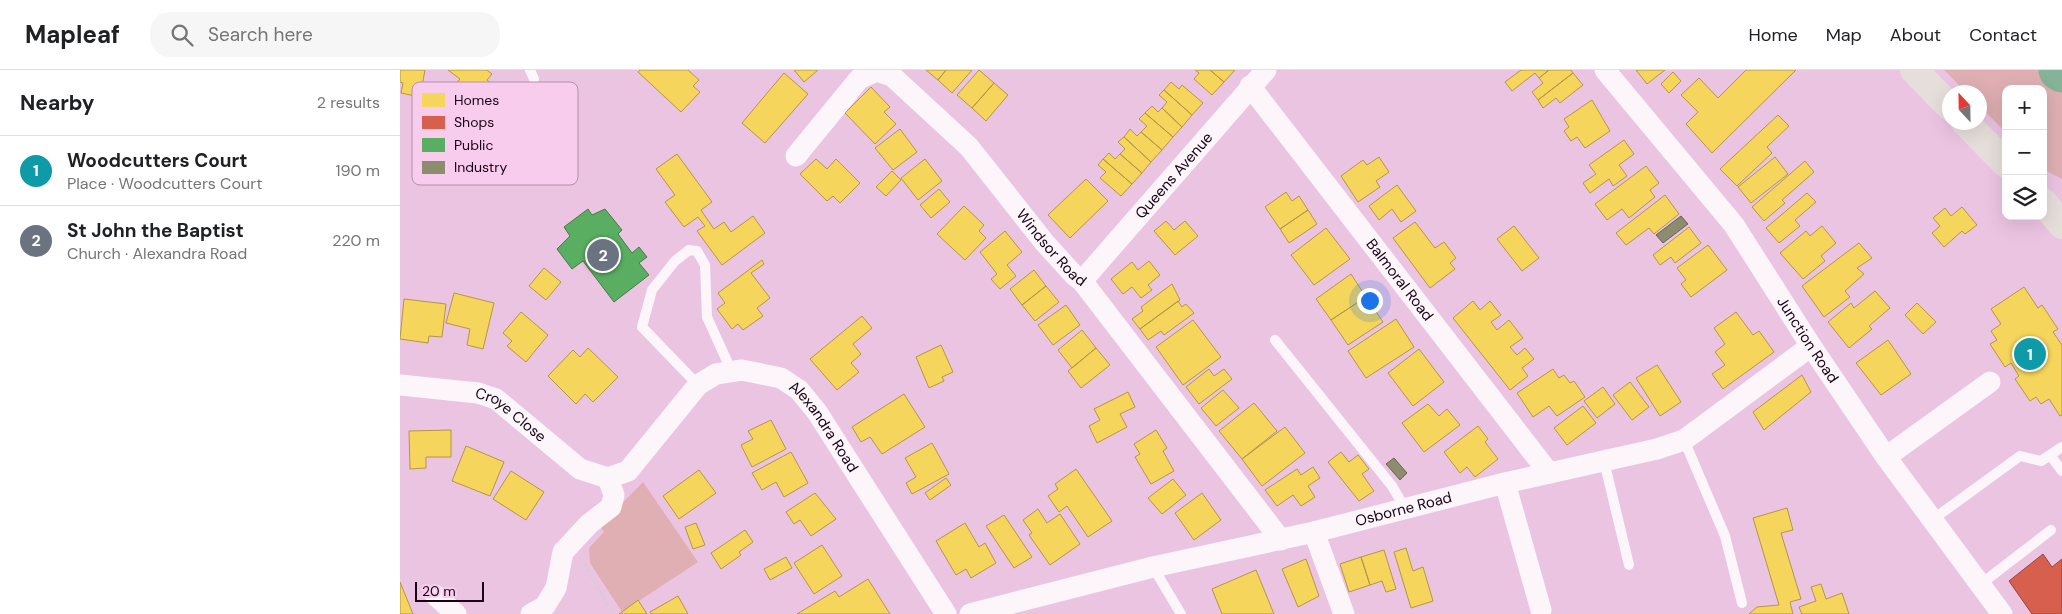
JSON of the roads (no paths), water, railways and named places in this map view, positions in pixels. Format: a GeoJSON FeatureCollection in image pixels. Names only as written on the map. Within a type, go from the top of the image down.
{"type":"FeatureCollection","features":[{"type":"Feature","properties":{"kind":"main road"},"geometry":{"type":"LineString","coordinates":[[1914,70],[1942,99]]}},
{"type":"Feature","properties":{"kind":"main road"},"geometry":{"type":"LineString","coordinates":[[1973,130],[2002,160]]}},
{"type":"Feature","properties":{"kind":"main road"},"geometry":{"type":"LineString","coordinates":[[2047,193],[2062,198]]}},
{"type":"Feature","properties":{"kind":"main road"},"geometry":{"type":"LineString","coordinates":[[2047,207],[2062,225]]}},
{"type":"Feature","properties":{"kind":"street","name":"Queens Avenue"},"geometry":{"type":"LineString","coordinates":[[1082,281],[1250,86],[1266,70]]}},
{"type":"Feature","properties":{"kind":"street","name":"Junction Road"},"geometry":{"type":"LineString","coordinates":[[1606,70],[1734,225],[1810,346],[1886,457],[2002,614]]}},
{"type":"Feature","properties":{"kind":"street","name":"Windsor Road"},"geometry":{"type":"LineString","coordinates":[[796,156],[859,79],[867,74],[884,72],[892,76],[924,103],[968,147],[1044,242],[1074,275],[1082,281],[1281,540]]}},
{"type":"Feature","properties":{"kind":"street","name":"Balmoral Road"},"geometry":{"type":"LineString","coordinates":[[1250,86],[1550,473]]}},
{"type":"Feature","properties":{"kind":"street","name":"Osborne Road"},"geometry":{"type":"LineString","coordinates":[[970,614],[1153,567],[1281,540],[1505,483],[1657,449],[1684,440],[1810,346]]}},
{"type":"Feature","properties":{"kind":"street","name":"Alexandra Road"},"geometry":{"type":"LineString","coordinates":[[608,478],[628,471],[698,385],[716,374],[731,370],[759,372],[781,378],[807,398],[946,614]]}},
{"type":"Feature","properties":{"kind":"street"},"geometry":{"type":"LineString","coordinates":[[1886,457],[1990,382]]}},
{"type":"Feature","properties":{"kind":"street","name":"Croye Close"},"geometry":{"type":"LineString","coordinates":[[400,385],[478,393],[496,399],[580,469],[608,478]]}},
{"type":"Feature","properties":{"kind":"street"},"geometry":{"type":"LineString","coordinates":[[531,614],[544,606],[556,588],[564,552],[589,524],[611,507],[614,495],[608,478]]}},
{"type":"Feature","properties":{"kind":"street"},"geometry":{"type":"LineString","coordinates":[[1505,483],[1541,610]]}},
{"type":"Feature","properties":{"kind":"street"},"geometry":{"type":"LineString","coordinates":[[1314,532],[1344,614]]}},
{"type":"Feature","properties":{"kind":"street"},"geometry":{"type":"LineString","coordinates":[[436,595],[456,614]]}},
{"type":"Feature","properties":{"kind":"lane"},"geometry":{"type":"LineString","coordinates":[[698,385],[642,327],[652,290],[675,261],[689,250],[697,251],[705,265],[707,317],[731,370]]}},
{"type":"Feature","properties":{"kind":"lane"},"geometry":{"type":"LineString","coordinates":[[1275,340],[1392,486],[1405,508]]}},
{"type":"Feature","properties":{"kind":"lane"},"geometry":{"type":"LineString","coordinates":[[1684,440],[1725,536],[1742,602]]}},
{"type":"Feature","properties":{"kind":"lane"},"geometry":{"type":"LineString","coordinates":[[1932,520],[2020,456],[2041,461],[2062,447]]}},
{"type":"Feature","properties":{"kind":"lane"},"geometry":{"type":"LineString","coordinates":[[2050,455],[2062,471]]}},
{"type":"Feature","properties":{"kind":"lane"},"geometry":{"type":"LineString","coordinates":[[1604,461],[1629,565]]}},
{"type":"Feature","properties":{"kind":"lane"},"geometry":{"type":"LineString","coordinates":[[1981,584],[2051,530]]}},
{"type":"Feature","properties":{"kind":"lane"},"geometry":{"type":"LineString","coordinates":[[1153,567],[1181,614]]}},
{"type":"Feature","properties":{"kind":"place","name":"St John the Baptist"},"geometry":{"type":"Point","coordinates":[603,255]}},
{"type":"Feature","properties":{"kind":"place","name":"Woodcutters Court"},"geometry":{"type":"Point","coordinates":[2030,354]}}]}
